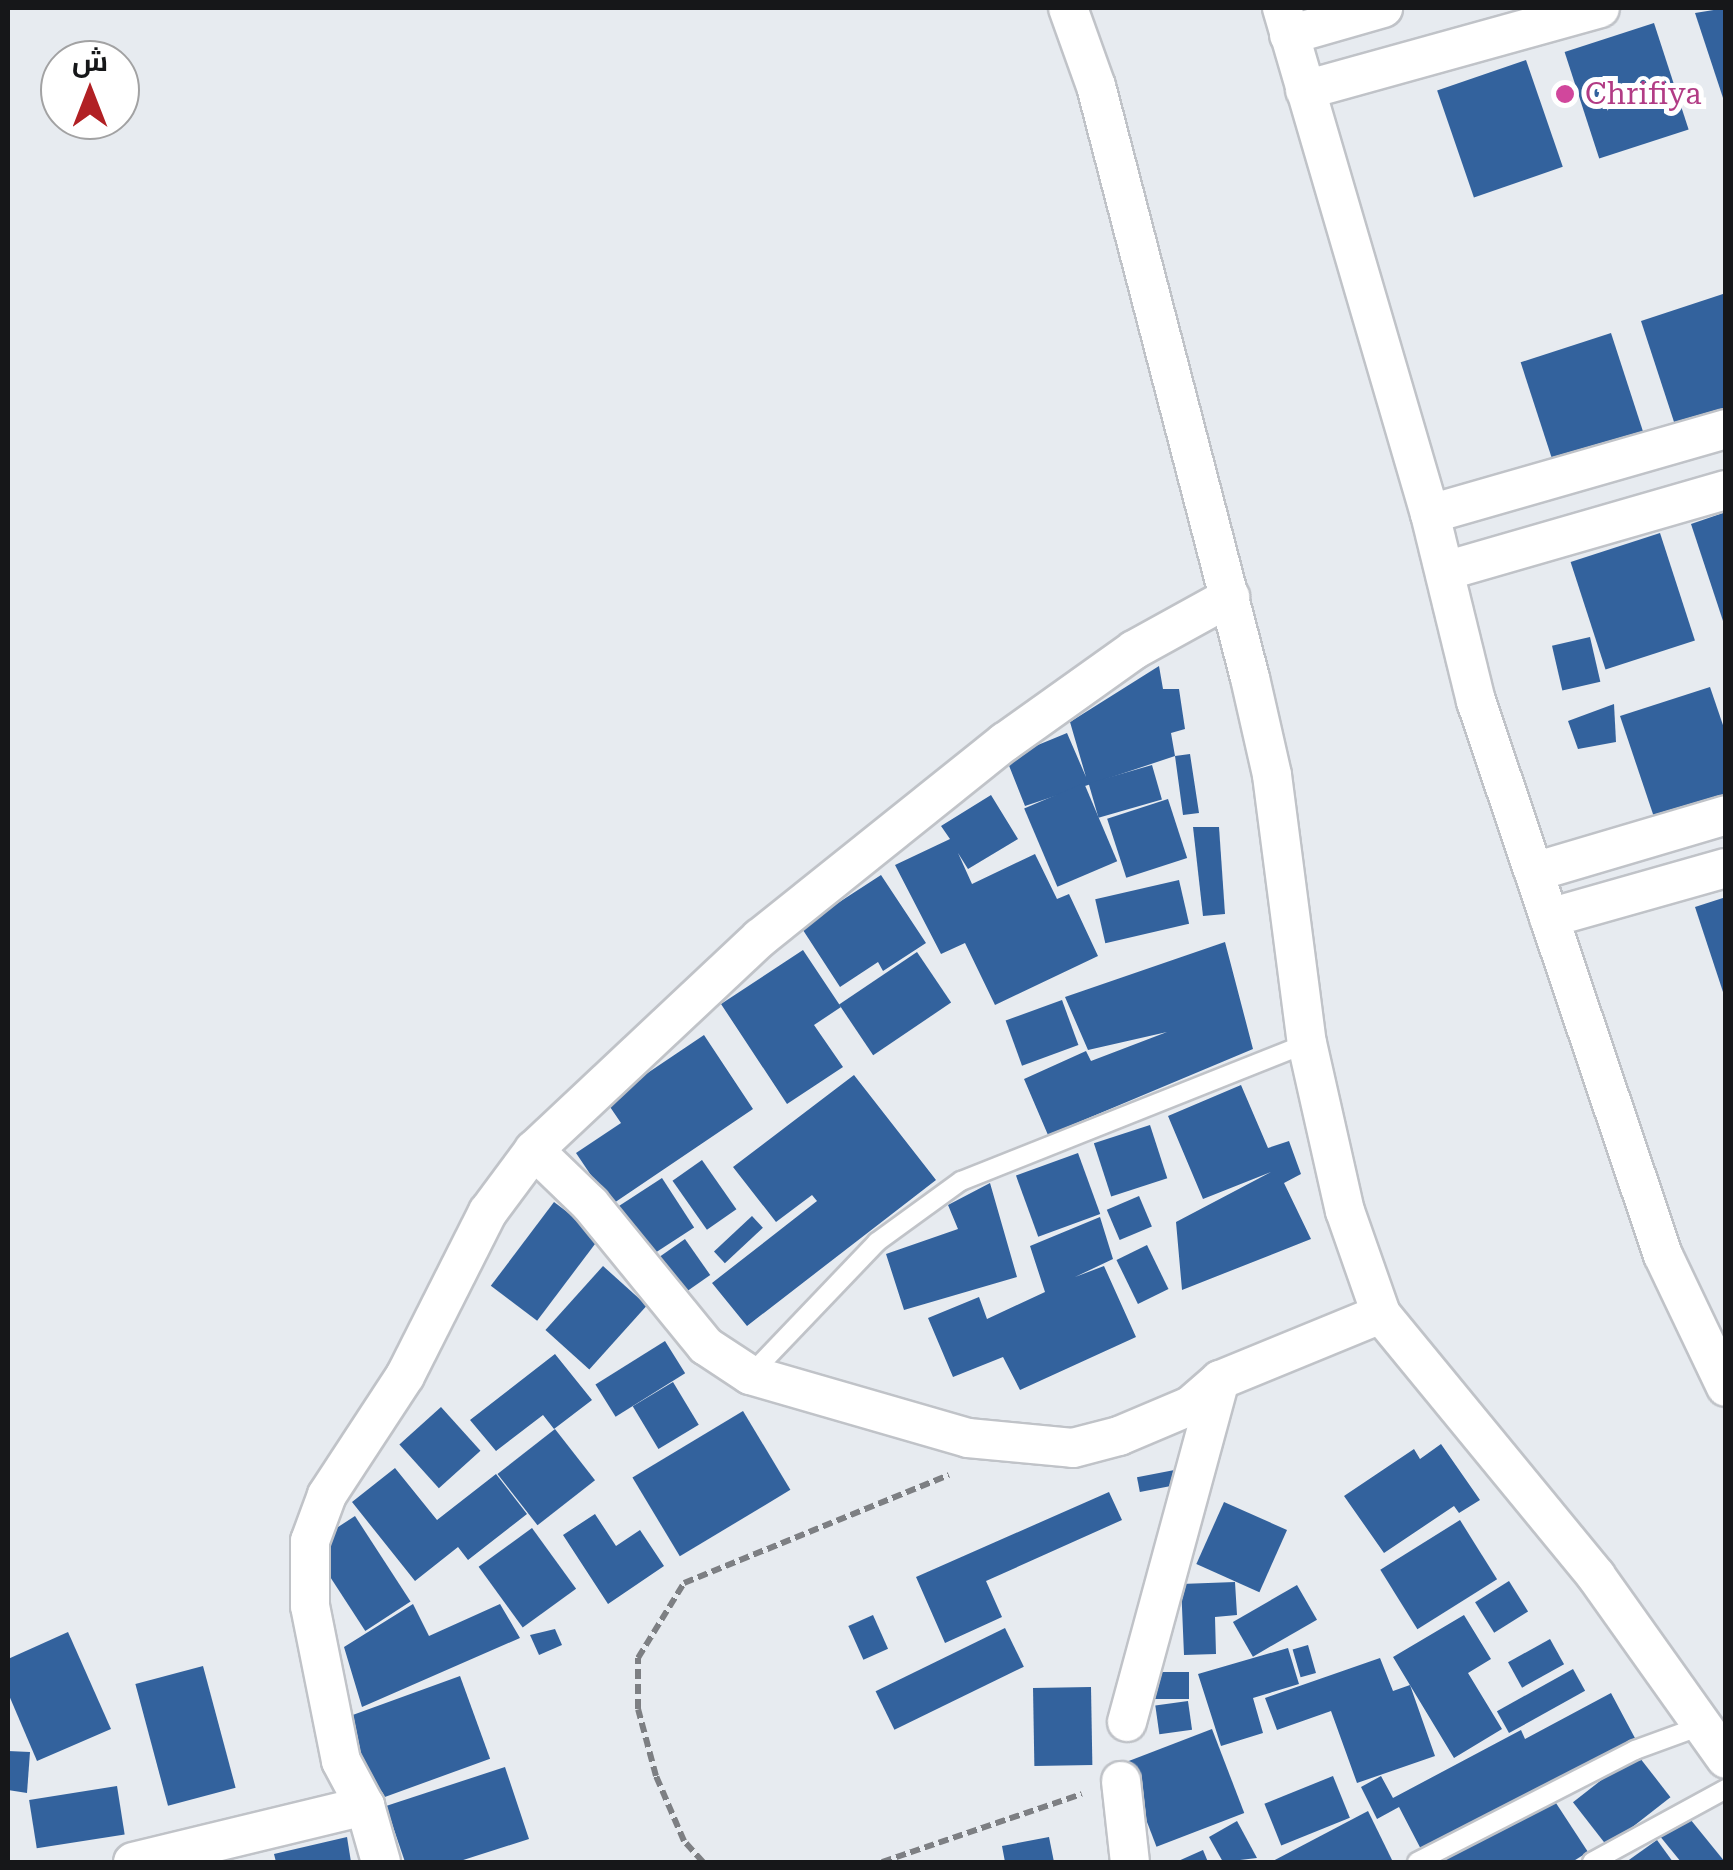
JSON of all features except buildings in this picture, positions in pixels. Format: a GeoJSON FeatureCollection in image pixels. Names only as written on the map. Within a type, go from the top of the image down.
{"type":"FeatureCollection","features":[{"type":"Feature","properties":{"kind":"street"},"geometry":{"type":"LineString","coordinates":[[1068,8],[1096,86],[1182,433],[1230,597],[1272,774],[1307,1043],[1346,1212],[1381,1314],[1596,1576],[1726,1759]]}},
{"type":"Feature","properties":{"kind":"street"},"geometry":{"type":"LineString","coordinates":[[1384,8],[1286,21],[1430,514],[1476,700],[1663,1254],[1726,1388]]}},
{"type":"Feature","properties":{"kind":"street"},"geometry":{"type":"LineString","coordinates":[[1306,90],[1600,8]]}},
{"type":"Feature","properties":{"kind":"street"},"geometry":{"type":"LineString","coordinates":[[1430,514],[1726,429]]}},
{"type":"Feature","properties":{"kind":"street"},"geometry":{"type":"LineString","coordinates":[[1445,571],[1726,490]]}},
{"type":"Feature","properties":{"kind":"street"},"geometry":{"type":"LineString","coordinates":[[382,1862],[365,1806],[340,1761],[310,1606],[310,1541],[327,1494],[405,1376],[488,1212],[534,1150],[760,938],[1004,742],[1134,650],[1230,597]]}},
{"type":"Feature","properties":{"kind":"street"},"geometry":{"type":"LineString","coordinates":[[1534,872],[1726,815]]}},
{"type":"Feature","properties":{"kind":"street"},"geometry":{"type":"LineString","coordinates":[[1549,918],[1726,868]]}},
{"type":"Feature","properties":{"kind":"street"},"geometry":{"type":"LineString","coordinates":[[534,1150],[590,1204],[706,1346],[750,1375],[917,1428],[1073,1448],[1190,1406],[1220,1380],[1381,1314]]}},
{"type":"Feature","properties":{"kind":"street"},"geometry":{"type":"LineString","coordinates":[[1127,1722],[1220,1380]]}},
{"type":"Feature","properties":{"kind":"street"},"geometry":{"type":"LineString","coordinates":[[1122,1781],[1130,1862]]}},
{"type":"Feature","properties":{"kind":"street"},"geometry":{"type":"LineString","coordinates":[[132,1862],[365,1806]]}},
{"type":"Feature","properties":{"kind":"lane"},"geometry":{"type":"LineString","coordinates":[[750,1375],[877,1242],[962,1180],[1307,1043]]}},
{"type":"Feature","properties":{"kind":"lane"},"geometry":{"type":"LineString","coordinates":[[1417,1862],[1634,1750],[1701,1726]]}},
{"type":"Feature","properties":{"kind":"lane"},"geometry":{"type":"LineString","coordinates":[[1592,1862],[1726,1789]]}},
{"type":"Feature","properties":{"kind":"path"},"geometry":{"type":"LineString","coordinates":[[703,1862],[684,1841],[656,1776],[638,1709],[638,1658],[684,1583],[958,1472]]}},
{"type":"Feature","properties":{"kind":"path"},"geometry":{"type":"LineString","coordinates":[[882,1862],[1122,1781]]}},
{"type":"Feature","properties":{"kind":"place","name":"Chrifiya"},"geometry":{"type":"Point","coordinates":[1565,94]}}]}
